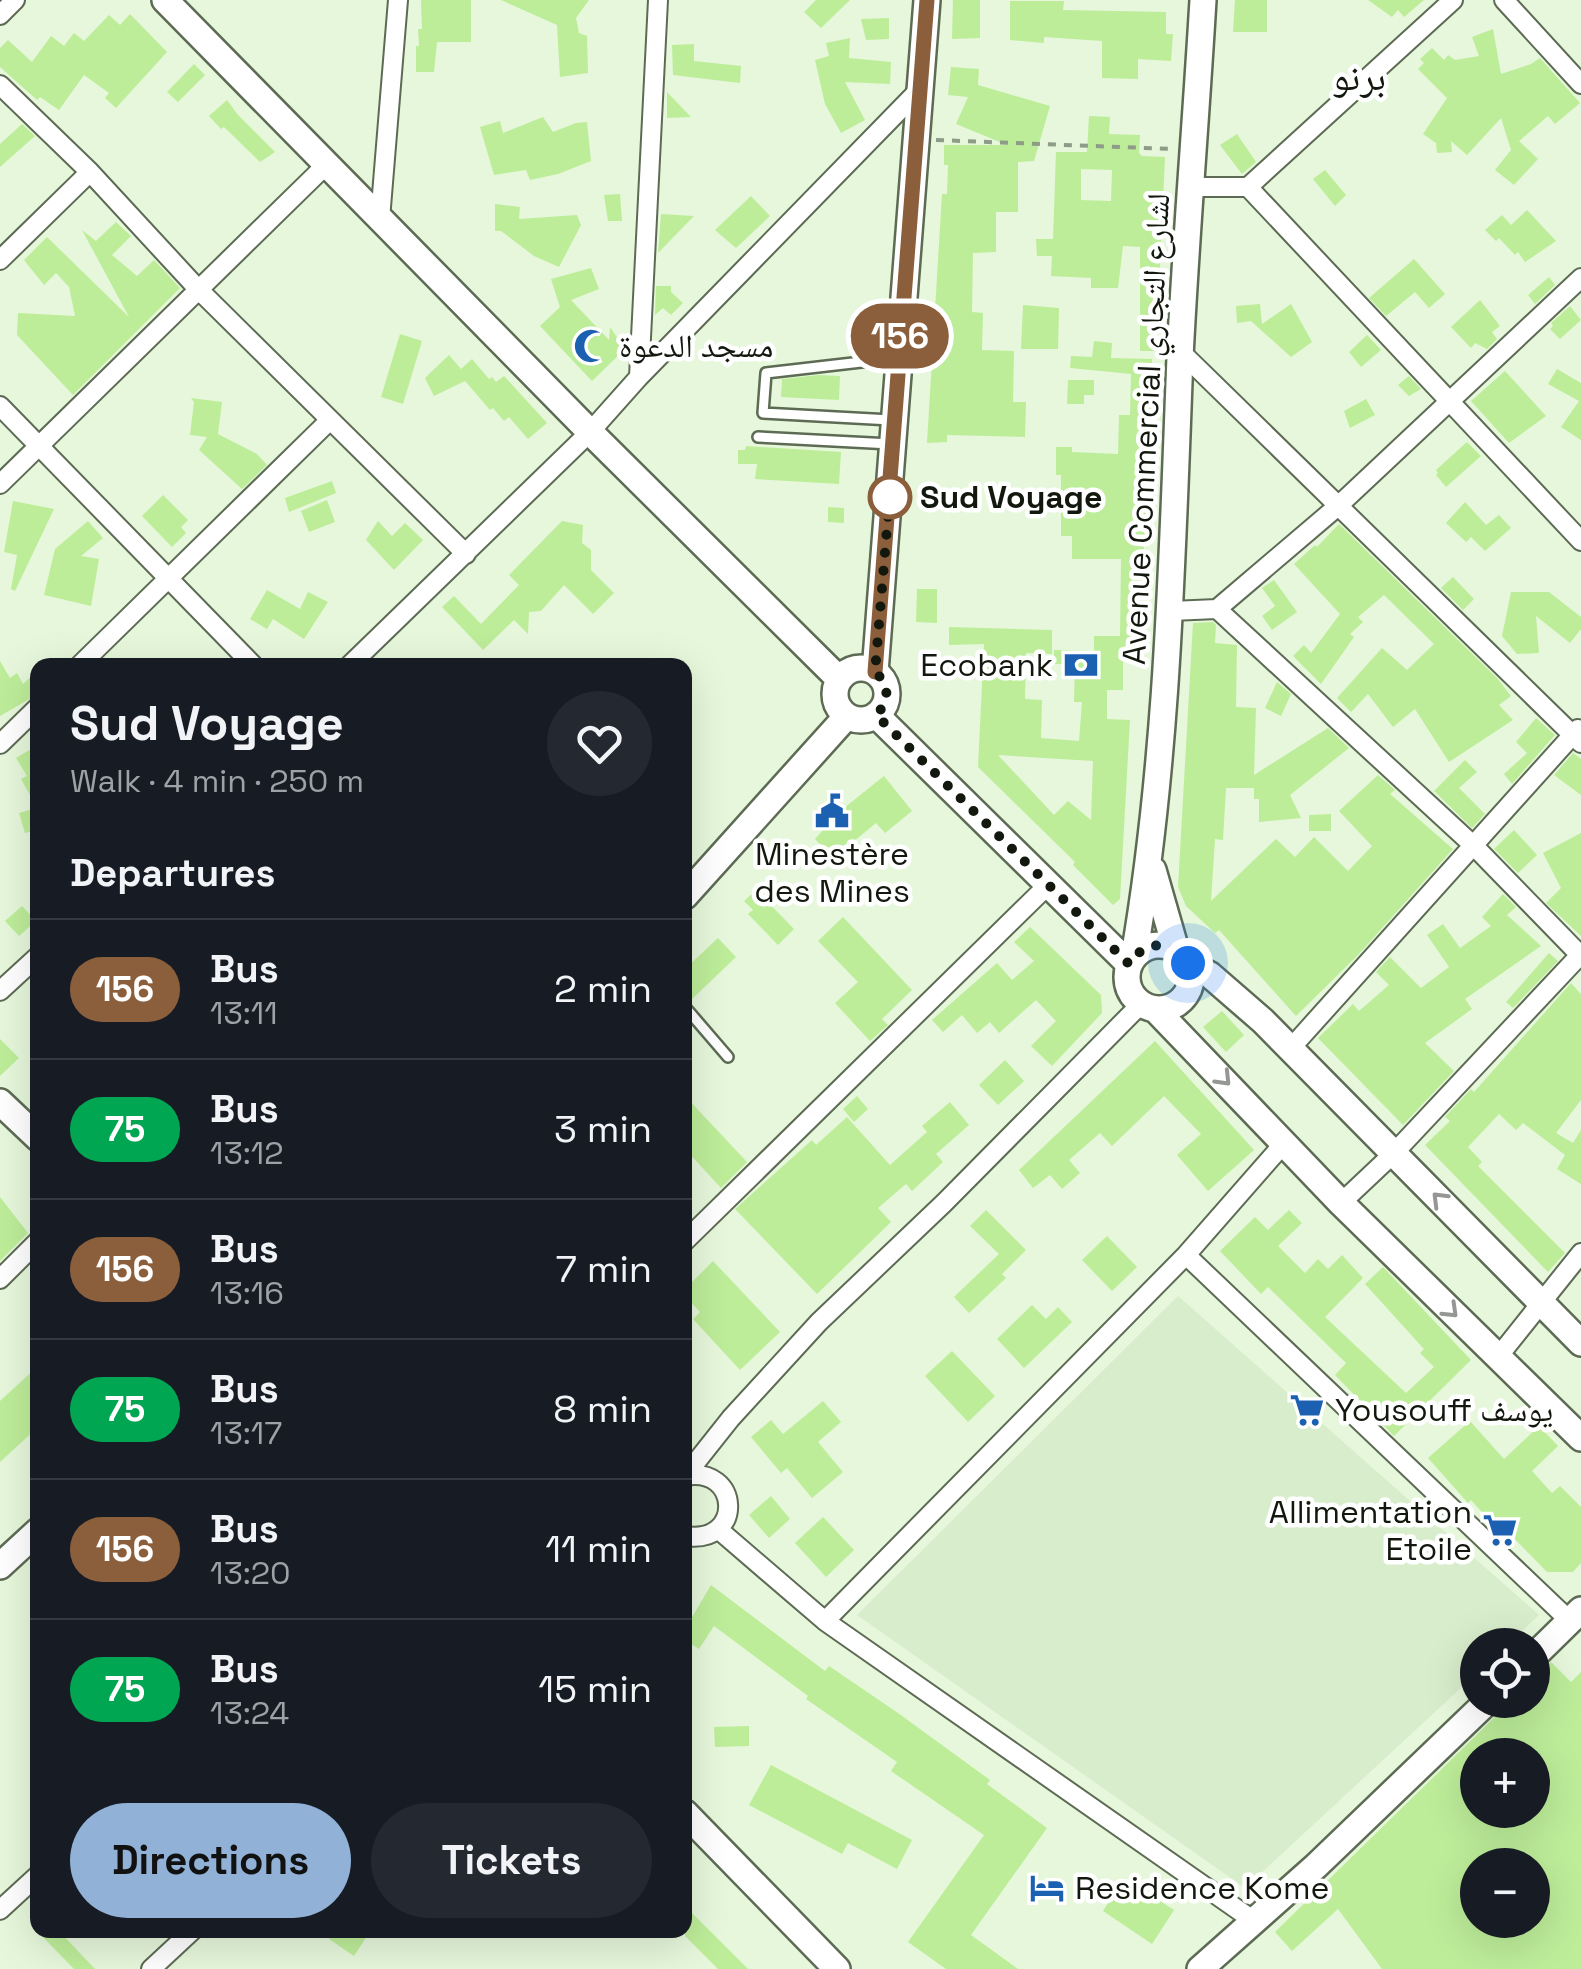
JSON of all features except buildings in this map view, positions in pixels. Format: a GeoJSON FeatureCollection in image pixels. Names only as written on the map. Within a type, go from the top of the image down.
{"type":"FeatureCollection","features":[{"type":"Feature","properties":{"kind":"street"},"geometry":{"type":"LineString","coordinates":[[0,15],[15,0]]}},
{"type":"Feature","properties":{"kind":"street"},"geometry":{"type":"LineString","coordinates":[[165,0],[839,679]]}},
{"type":"Feature","properties":{"kind":"street"},"geometry":{"type":"LineString","coordinates":[[380,220],[398,0]]}},
{"type":"Feature","properties":{"kind":"street"},"geometry":{"type":"LineString","coordinates":[[638,378],[658,0]]}},
{"type":"Feature","properties":{"kind":"street"},"geometry":{"type":"LineString","coordinates":[[875,672],[927,0]]}},
{"type":"Feature","properties":{"kind":"street","name":"Avenue Commercial لشارع التجاري"},"geometry":{"type":"LineString","coordinates":[[1132,960],[1150,860],[1170,611],[1180,352],[1203,0]]}},
{"type":"Feature","properties":{"kind":"street"},"geometry":{"type":"LineString","coordinates":[[1191,187],[1248,187],[1453,0]]}},
{"type":"Feature","properties":{"kind":"street"},"geometry":{"type":"LineString","coordinates":[[1504,0],[1581,84]]}},
{"type":"Feature","properties":{"kind":"street"},"geometry":{"type":"LineString","coordinates":[[0,85],[90,172],[198,290],[466,554]]}},
{"type":"Feature","properties":{"kind":"street"},"geometry":{"type":"LineString","coordinates":[[357,658],[590,432],[920,89]]}},
{"type":"Feature","properties":{"kind":"street"},"geometry":{"type":"LineString","coordinates":[[0,484],[328,163]]}},
{"type":"Feature","properties":{"kind":"street"},"geometry":{"type":"LineString","coordinates":[[0,260],[90,172]]}},
{"type":"Feature","properties":{"kind":"street"},"geometry":{"type":"LineString","coordinates":[[1248,187],[1581,541]]}},
{"type":"Feature","properties":{"kind":"street"},"geometry":{"type":"LineString","coordinates":[[1170,611],[1217,609],[1338,506],[1581,278]]}},
{"type":"Feature","properties":{"kind":"street"},"geometry":{"type":"LineString","coordinates":[[1180,352],[1578,734],[1290,1048]]}},
{"type":"Feature","properties":{"kind":"street"},"geometry":{"type":"LineString","coordinates":[[0,406],[246,658]]}},
{"type":"Feature","properties":{"kind":"street"},"geometry":{"type":"LineString","coordinates":[[87,658],[330,420]]}},
{"type":"Feature","properties":{"kind":"street"},"geometry":{"type":"LineString","coordinates":[[1217,609],[1474,846],[1581,955],[1341,1203]]}},
{"type":"Feature","properties":{"kind":"street"},"geometry":{"type":"LineString","coordinates":[[855,668],[875,672],[886,684],[886,702],[876,715],[856,719],[847,716],[836,699],[839,679],[855,668]]}},
{"type":"Feature","properties":{"kind":"street"},"geometry":{"type":"LineString","coordinates":[[0,744],[30,715]]}},
{"type":"Feature","properties":{"kind":"street"},"geometry":{"type":"LineString","coordinates":[[876,715],[1047,886],[1132,960]]}},
{"type":"Feature","properties":{"kind":"street"},"geometry":{"type":"LineString","coordinates":[[692,888],[847,716]]}},
{"type":"Feature","properties":{"kind":"street"},"geometry":{"type":"LineString","coordinates":[[692,1467],[731,1418],[819,1322],[1148,1007],[1169,1008],[1181,1001],[1192,976],[1150,860]]}},
{"type":"Feature","properties":{"kind":"street"},"geometry":{"type":"LineString","coordinates":[[692,1234],[1047,886]]}},
{"type":"Feature","properties":{"kind":"street"},"geometry":{"type":"LineString","coordinates":[[1581,1343],[1290,1048],[1222,985],[1159,944],[1132,960],[1127,986],[1581,1438]]}},
{"type":"Feature","properties":{"kind":"street"},"geometry":{"type":"LineString","coordinates":[[0,991],[30,963]]}},
{"type":"Feature","properties":{"kind":"street"},"geometry":{"type":"LineString","coordinates":[[0,1102],[30,1130]]}},
{"type":"Feature","properties":{"kind":"street"},"geometry":{"type":"LineString","coordinates":[[825,1621],[1186,1255],[1285,1142]]}},
{"type":"Feature","properties":{"kind":"street"},"geometry":{"type":"LineString","coordinates":[[0,1279],[30,1249]]}},
{"type":"Feature","properties":{"kind":"street"},"geometry":{"type":"LineString","coordinates":[[1498,1357],[1581,1254]]}},
{"type":"Feature","properties":{"kind":"street"},"geometry":{"type":"LineString","coordinates":[[1186,1255],[1575,1616],[1550,1640]]}},
{"type":"Feature","properties":{"kind":"street"},"geometry":{"type":"LineString","coordinates":[[692,1476],[704,1475],[720,1484],[726,1492],[728,1512],[718,1530],[700,1538],[692,1537]]}},
{"type":"Feature","properties":{"kind":"street"},"geometry":{"type":"LineString","coordinates":[[718,1530],[825,1621],[1254,1921]]}},
{"type":"Feature","properties":{"kind":"street"},"geometry":{"type":"LineString","coordinates":[[0,1566],[30,1538]]}},
{"type":"Feature","properties":{"kind":"street"},"geometry":{"type":"LineString","coordinates":[[1200,1969],[1316,1866],[1471,1718]]}},
{"type":"Feature","properties":{"kind":"street"},"geometry":{"type":"LineString","coordinates":[[692,1820],[838,1969]]}},
{"type":"Feature","properties":{"kind":"street"},"geometry":{"type":"LineString","coordinates":[[0,1910],[30,1882]]}},
{"type":"Feature","properties":{"kind":"street"},"geometry":{"type":"LineString","coordinates":[[151,1969],[184,1938]]}},
{"type":"Feature","properties":{"kind":"lane"},"geometry":{"type":"LineString","coordinates":[[894,432],[845,417],[763,413],[766,373],[899,358]]}},
{"type":"Feature","properties":{"kind":"lane"},"geometry":{"type":"LineString","coordinates":[[784,438],[786,414]]}},
{"type":"Feature","properties":{"kind":"lane"},"geometry":{"type":"LineString","coordinates":[[844,442],[845,417]]}},
{"type":"Feature","properties":{"kind":"lane"},"geometry":{"type":"LineString","coordinates":[[758,437],[844,442],[894,432]]}},
{"type":"Feature","properties":{"kind":"lane"},"geometry":{"type":"LineString","coordinates":[[692,1016],[728,1058]]}},
{"type":"Feature","properties":{"kind":"path"},"geometry":{"type":"LineString","coordinates":[[916,140],[1194,150]]}},
{"type":"Feature","properties":{"kind":"shaded area"},"geometry":{"type":"Polygon","coordinates":[[[1178,1296],[1539,1615],[1525,1628],[1460,1628],[1460,1689],[1245,1888],[857,1615],[1178,1296]]]}},
{"type":"Feature","properties":{"kind":"bus line","name":"156"},"geometry":{"type":"LineString","coordinates":[[875,672],[927,0]]}},
{"type":"Feature","properties":{"kind":"place","name":"مسجد الدعوة"},"geometry":{"type":"Point","coordinates":[591,346]}},
{"type":"Feature","properties":{"kind":"place","name":"Sud Voyage"},"geometry":{"type":"Point","coordinates":[890,497]}},
{"type":"Feature","properties":{"kind":"place","name":"Ecobank"},"geometry":{"type":"Point","coordinates":[1081,665]}},
{"type":"Feature","properties":{"kind":"place","name":"Minestère des Mines"},"geometry":{"type":"Point","coordinates":[832,811]}},
{"type":"Feature","properties":{"kind":"place","name":"Yousouff يوسف"},"geometry":{"type":"Point","coordinates":[1307,1410]}},
{"type":"Feature","properties":{"kind":"place","name":"Allimentation Etoile"},"geometry":{"type":"Point","coordinates":[1500,1530]}},
{"type":"Feature","properties":{"kind":"place","name":"Residence Kome"},"geometry":{"type":"Point","coordinates":[1047,1888]}},
{"type":"Feature","properties":{"kind":"district","name":"برنو"},"geometry":{"type":"Point","coordinates":[1359,77]}},
{"type":"Feature","properties":{"kind":"route"},"geometry":{"type":"LineString","coordinates":[[890,497],[891,480],[875,672],[886,684],[887,693],[886,702],[876,715],[1129,964],[1141,950],[1159,944],[1181,953],[1188,963]]}}]}
